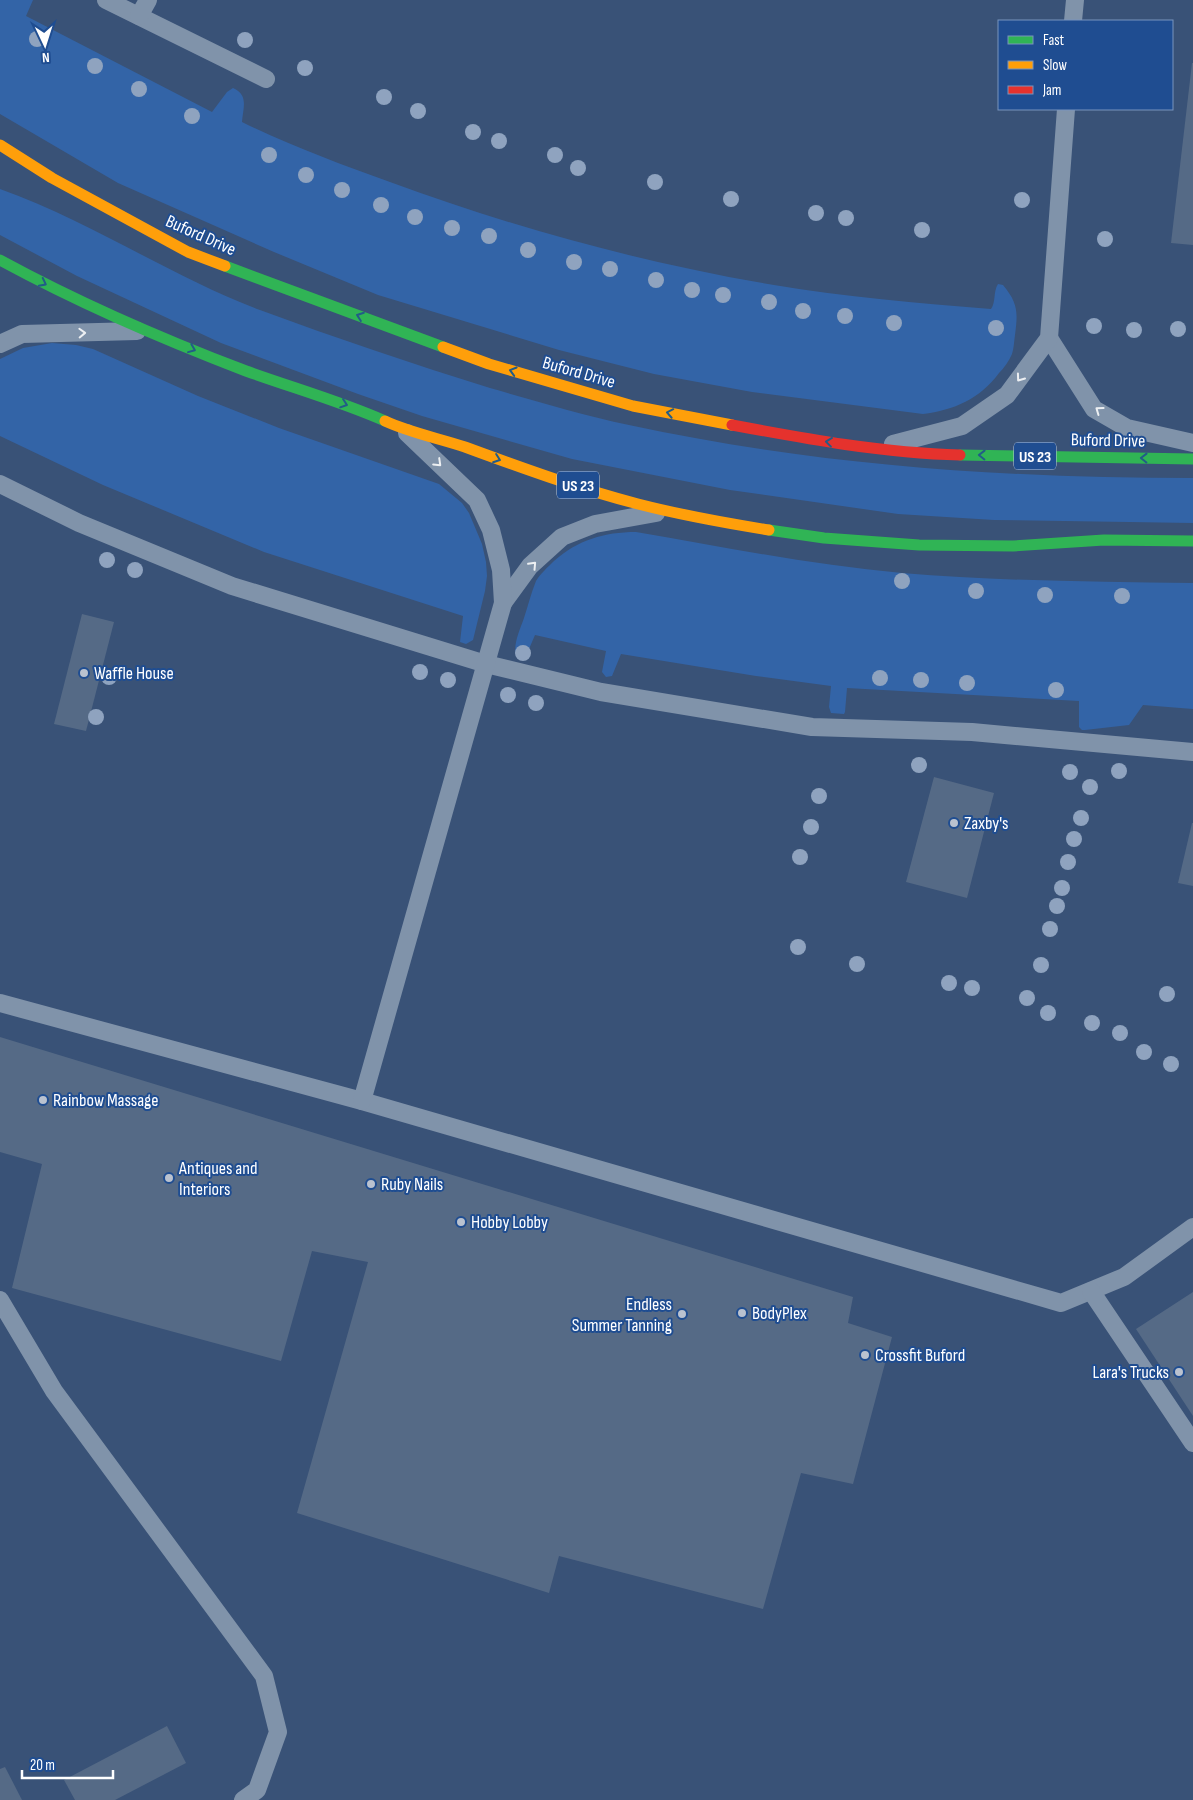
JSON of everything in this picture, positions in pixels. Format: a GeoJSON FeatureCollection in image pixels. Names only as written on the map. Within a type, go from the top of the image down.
{"type":"FeatureCollection","features":[{"type":"Feature","properties":{"kind":"highway","name":"Buford Drive"},"geometry":{"type":"LineString","coordinates":[[0,145],[52,178],[188,252],[489,364],[633,406],[812,440],[928,454],[1193,459]]}},
{"type":"Feature","properties":{"kind":"highway","name":"US 23"},"geometry":{"type":"LineString","coordinates":[[0,260],[46,285],[146,330],[247,371],[351,406],[403,429],[638,504],[730,524],[824,538],[918,545],[1013,546],[1104,540],[1193,541]]}},
{"type":"Feature","properties":{"kind":"lane"},"geometry":{"type":"LineString","coordinates":[[106,0],[266,79]]}},
{"type":"Feature","properties":{"kind":"lane"},"geometry":{"type":"LineString","coordinates":[[140,16],[148,0]]}},
{"type":"Feature","properties":{"kind":"lane"},"geometry":{"type":"LineString","coordinates":[[1073,20],[1075,0]]}},
{"type":"Feature","properties":{"kind":"lane"},"geometry":{"type":"LineString","coordinates":[[878,448],[962,426],[1007,395],[1049,338],[1066,110]]}},
{"type":"Feature","properties":{"kind":"lane"},"geometry":{"type":"LineString","coordinates":[[0,344],[22,334],[146,330]]}},
{"type":"Feature","properties":{"kind":"lane"},"geometry":{"type":"LineString","coordinates":[[1049,338],[1094,409],[1127,428],[1193,444]]}},
{"type":"Feature","properties":{"kind":"lane"},"geometry":{"type":"LineString","coordinates":[[362,1101],[503,603],[501,570],[492,530],[477,500],[403,429]]}},
{"type":"Feature","properties":{"kind":"lane"},"geometry":{"type":"LineString","coordinates":[[0,484],[79,523],[232,586],[486,664],[601,692],[812,727],[972,732],[1193,752]]}},
{"type":"Feature","properties":{"kind":"lane"},"geometry":{"type":"LineString","coordinates":[[503,603],[530,566],[562,536],[596,524],[670,511]]}},
{"type":"Feature","properties":{"kind":"lane"},"geometry":{"type":"LineString","coordinates":[[0,1003],[362,1101],[1061,1303],[1124,1276],[1193,1227]]}},
{"type":"Feature","properties":{"kind":"lane"},"geometry":{"type":"LineString","coordinates":[[1091,1291],[1193,1443]]}},
{"type":"Feature","properties":{"kind":"lane"},"geometry":{"type":"LineString","coordinates":[[0,1300],[54,1391],[264,1676],[278,1732],[257,1790],[243,1800]]}},
{"type":"Feature","properties":{"kind":"shaded area"},"geometry":{"type":"Polygon","coordinates":[[[0,0],[33,0],[26,16],[212,112],[227,92],[233,88],[243,98],[242,122],[260,131],[437,199],[532,229],[676,266],[774,285],[855,296],[991,309],[998,284],[1003,285],[1012,297],[1016,308],[1016,327],[1012,354],[1005,367],[992,382],[975,396],[966,402],[945,410],[923,414],[752,392],[654,374],[559,350],[378,295],[274,252],[118,183],[0,114],[0,0]]]}},
{"type":"Feature","properties":{"kind":"shaded area"},"geometry":{"type":"Polygon","coordinates":[[[0,189],[66,217],[194,281],[260,310],[403,360],[542,403],[611,421],[699,439],[839,459],[980,472],[1193,478],[1193,523],[994,520],[898,514],[730,490],[572,459],[422,416],[358,394],[221,343],[77,276],[0,235],[0,189]]]}},
{"type":"Feature","properties":{"kind":"shaded area"},"geometry":{"type":"Polygon","coordinates":[[[52,343],[93,349],[198,396],[279,428],[439,484],[462,503],[469,513],[482,544],[486,562],[485,591],[473,640],[466,644],[460,642],[463,616],[264,552],[103,485],[0,436],[0,359],[23,348],[52,343]]]}},
{"type":"Feature","properties":{"kind":"shaded area"},"geometry":{"type":"Polygon","coordinates":[[[636,532],[868,570],[938,576],[1084,582],[1193,583],[1193,709],[1143,705],[1129,725],[1082,730],[1079,727],[1079,701],[847,688],[844,714],[831,713],[829,707],[831,686],[621,654],[612,676],[606,677],[602,672],[606,651],[535,635],[526,656],[522,658],[516,656],[516,641],[536,581],[544,571],[563,554],[582,543],[602,536],[636,532]]]}},
{"type":"Feature","properties":{"kind":"building"},"geometry":{"type":"Polygon","coordinates":[[[1193,63],[1193,245],[1171,243],[1193,63]]]}},
{"type":"Feature","properties":{"kind":"building","name":"Waffle House"},"geometry":{"type":"Polygon","coordinates":[[[82,614],[114,622],[86,731],[54,724],[82,614]]]}},
{"type":"Feature","properties":{"kind":"building","name":"Zaxby's"},"geometry":{"type":"Polygon","coordinates":[[[934,777],[994,793],[967,898],[906,882],[934,777]]]}},
{"type":"Feature","properties":{"kind":"building"},"geometry":{"type":"Polygon","coordinates":[[[1193,823],[1193,886],[1178,883],[1193,823]]]}},
{"type":"Feature","properties":{"kind":"building"},"geometry":{"type":"Polygon","coordinates":[[[0,1037],[853,1297],[848,1323],[892,1337],[853,1484],[801,1473],[763,1609],[559,1556],[549,1593],[297,1513],[368,1262],[312,1251],[281,1361],[12,1288],[42,1164],[0,1152],[0,1037]]]}},
{"type":"Feature","properties":{"kind":"building","name":"Lara's Trucks"},"geometry":{"type":"Polygon","coordinates":[[[1193,1292],[1193,1416],[1136,1329],[1193,1292]]]}},
{"type":"Feature","properties":{"kind":"building"},"geometry":{"type":"Polygon","coordinates":[[[167,1726],[186,1763],[115,1800],[75,1800],[64,1780],[167,1726]]]}},
{"type":"Feature","properties":{"kind":"building"},"geometry":{"type":"Polygon","coordinates":[[[5,1767],[22,1800],[0,1800],[0,1769],[5,1767]]]}},
{"type":"Feature","properties":{"kind":"traffic: fast"},"geometry":{"type":"LineString","coordinates":[[0,260],[90,306],[183,346],[246,371],[334,401],[385,421]]}},
{"type":"Feature","properties":{"kind":"traffic: fast"},"geometry":{"type":"LineString","coordinates":[[225,266],[443,347]]}},
{"type":"Feature","properties":{"kind":"traffic: fast"},"geometry":{"type":"LineString","coordinates":[[960,455],[1193,459]]}},
{"type":"Feature","properties":{"kind":"traffic: fast"},"geometry":{"type":"LineString","coordinates":[[769,530],[824,538],[919,545],[1013,546],[1104,540],[1193,541]]}},
{"type":"Feature","properties":{"kind":"traffic: slow"},"geometry":{"type":"LineString","coordinates":[[0,145],[52,178],[188,252],[225,266]]}},
{"type":"Feature","properties":{"kind":"traffic: slow"},"geometry":{"type":"LineString","coordinates":[[443,347],[489,364],[633,406],[732,425]]}},
{"type":"Feature","properties":{"kind":"traffic: slow"},"geometry":{"type":"LineString","coordinates":[[385,421],[551,478],[616,498],[720,522],[769,530]]}},
{"type":"Feature","properties":{"kind":"traffic: jam"},"geometry":{"type":"LineString","coordinates":[[732,425],[874,448],[960,455]]}},
{"type":"Feature","properties":{"kind":"place","name":"Waffle House"},"geometry":{"type":"Point","coordinates":[84,673]}},
{"type":"Feature","properties":{"kind":"place","name":"Zaxby's"},"geometry":{"type":"Point","coordinates":[954,823]}},
{"type":"Feature","properties":{"kind":"place","name":"Rainbow Massage"},"geometry":{"type":"Point","coordinates":[43,1100]}},
{"type":"Feature","properties":{"kind":"place","name":"Antiques and Interiors"},"geometry":{"type":"Point","coordinates":[169,1178]}},
{"type":"Feature","properties":{"kind":"place","name":"Ruby Nails"},"geometry":{"type":"Point","coordinates":[371,1184]}},
{"type":"Feature","properties":{"kind":"place","name":"Hobby Lobby"},"geometry":{"type":"Point","coordinates":[461,1222]}},
{"type":"Feature","properties":{"kind":"place","name":"BodyPlex"},"geometry":{"type":"Point","coordinates":[742,1313]}},
{"type":"Feature","properties":{"kind":"place","name":"Endless Summer Tanning"},"geometry":{"type":"Point","coordinates":[682,1314]}},
{"type":"Feature","properties":{"kind":"place","name":"Crossfit Buford"},"geometry":{"type":"Point","coordinates":[865,1355]}},
{"type":"Feature","properties":{"kind":"place","name":"Lara's Trucks"},"geometry":{"type":"Point","coordinates":[1179,1372]}}]}
